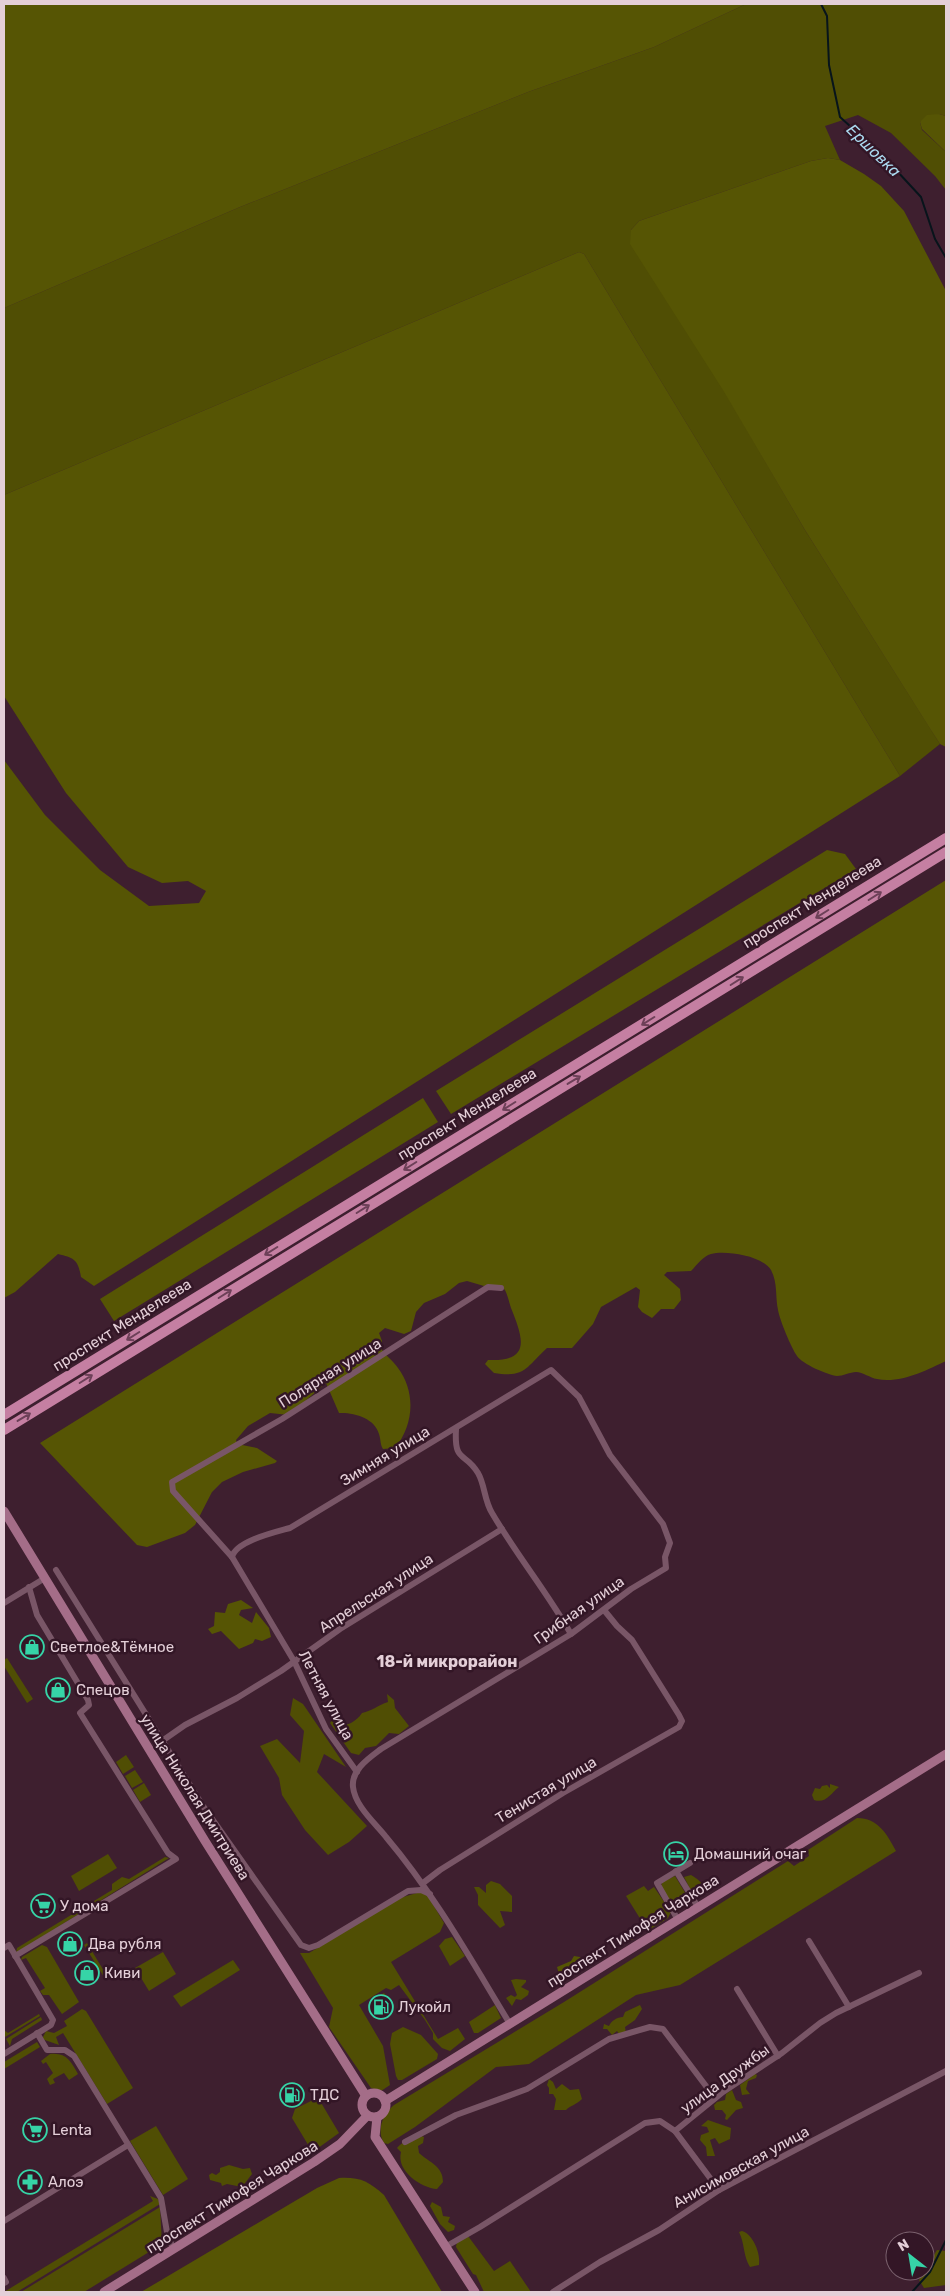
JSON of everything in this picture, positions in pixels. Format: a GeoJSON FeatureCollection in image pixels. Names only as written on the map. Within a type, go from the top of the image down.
{"type":"FeatureCollection","features":[{"type":"Feature","properties":{"kind":"main road","name":"проспект Менделеева"},"geometry":{"type":"LineString","coordinates":[[4,1416],[946,838]]}},
{"type":"Feature","properties":{"kind":"main road"},"geometry":{"type":"LineString","coordinates":[[923,852],[929,862]]}},
{"type":"Feature","properties":{"kind":"main road","name":"проспект Менделеева"},"geometry":{"type":"LineString","coordinates":[[4,1430],[946,852]]}},
{"type":"Feature","properties":{"kind":"main road"},"geometry":{"type":"LineString","coordinates":[[452,1141],[458,1151]]}},
{"type":"Feature","properties":{"kind":"main road","name":"улица Николая Дмитриева"},"geometry":{"type":"LineString","coordinates":[[4,1511],[210,1849],[366,2096]]}},
{"type":"Feature","properties":{"kind":"main road","name":"проспект Тимофея Чаркова"},"geometry":{"type":"LineString","coordinates":[[385,2101],[946,1754]]}},
{"type":"Feature","properties":{"kind":"main road"},"geometry":{"type":"LineString","coordinates":[[377,2117],[368,2116],[362,2106],[366,2096],[377,2094],[385,2101],[385,2110],[377,2117],[375,2137],[475,2292]]}},
{"type":"Feature","properties":{"kind":"main road","name":"проспект Тимофея Чаркова"},"geometry":{"type":"LineString","coordinates":[[104,2292],[330,2151],[368,2116]]}},
{"type":"Feature","properties":{"kind":"street","name":"Полярная улица"},"geometry":{"type":"LineString","coordinates":[[172,1482],[282,1419],[488,1287],[501,1288]]}},
{"type":"Feature","properties":{"kind":"street","name":"Зимняя улица"},"geometry":{"type":"LineString","coordinates":[[232,1557],[237,1550],[250,1542],[290,1528],[551,1370],[578,1397],[610,1455],[663,1524],[670,1543],[665,1556],[666,1568]]}},
{"type":"Feature","properties":{"kind":"street"},"geometry":{"type":"LineString","coordinates":[[456,1429],[455,1440],[459,1454],[479,1474],[486,1502],[571,1634]]}},
{"type":"Feature","properties":{"kind":"street","name":"Летняя улица"},"geometry":{"type":"LineString","coordinates":[[172,1482],[173,1491],[232,1557],[294,1661],[326,1730],[357,1772]]}},
{"type":"Feature","properties":{"kind":"street","name":"Апрельская улица"},"geometry":{"type":"LineString","coordinates":[[162,1741],[185,1725],[248,1692],[377,1605],[502,1529]]}},
{"type":"Feature","properties":{"kind":"street","name":"Грибная улица"},"geometry":{"type":"LineString","coordinates":[[357,1772],[381,1749],[571,1634],[631,1588],[666,1568]]}},
{"type":"Feature","properties":{"kind":"street"},"geometry":{"type":"LineString","coordinates":[[56,1570],[203,1806],[296,1939],[305,1948],[309,1948],[408,1891],[421,1890],[430,1894]]}},
{"type":"Feature","properties":{"kind":"street"},"geometry":{"type":"LineString","coordinates":[[4,1603],[44,1578]]}},
{"type":"Feature","properties":{"kind":"street"},"geometry":{"type":"LineString","coordinates":[[15,1956],[176,1859],[168,1853],[80,1713],[89,1705],[88,1700],[37,1615],[29,1587]]}},
{"type":"Feature","properties":{"kind":"street","name":"Тенистая улица"},"geometry":{"type":"LineString","coordinates":[[423,1882],[555,1798],[679,1727],[682,1721],[632,1640],[604,1610]]}},
{"type":"Feature","properties":{"kind":"street"},"geometry":{"type":"LineString","coordinates":[[357,1772],[353,1780],[353,1788],[362,1807],[423,1882],[510,2024]]}},
{"type":"Feature","properties":{"kind":"street"},"geometry":{"type":"LineString","coordinates":[[678,1920],[657,1883],[690,1863]]}},
{"type":"Feature","properties":{"kind":"street"},"geometry":{"type":"LineString","coordinates":[[676,1871],[698,1907]]}},
{"type":"Feature","properties":{"kind":"street"},"geometry":{"type":"LineString","coordinates":[[809,1941],[849,2007]]}},
{"type":"Feature","properties":{"kind":"street"},"geometry":{"type":"LineString","coordinates":[[4,1948],[9,1945],[53,2018],[51,2025],[4,2054]]}},
{"type":"Feature","properties":{"kind":"street","name":"улица Дружбы"},"geometry":{"type":"LineString","coordinates":[[445,2246],[480,2227],[645,2123],[660,2121],[675,2131],[715,2098],[778,2056],[820,2023],[918,1973]]}},
{"type":"Feature","properties":{"kind":"street"},"geometry":{"type":"LineString","coordinates":[[737,1989],[778,2056]]}},
{"type":"Feature","properties":{"kind":"street"},"geometry":{"type":"LineString","coordinates":[[405,2142],[456,2115],[526,2089],[609,2039],[650,2027],[660,2027],[715,2098]]}},
{"type":"Feature","properties":{"kind":"street"},"geometry":{"type":"LineString","coordinates":[[37,2034],[47,2050],[65,2050],[74,2056],[164,2203],[168,2238],[174,2249]]}},
{"type":"Feature","properties":{"kind":"street","name":"Анисимовская улица"},"geometry":{"type":"LineString","coordinates":[[553,2292],[600,2262],[659,2230],[718,2190],[946,2071]]}},
{"type":"Feature","properties":{"kind":"street"},"geometry":{"type":"LineString","coordinates":[[675,2131],[718,2190]]}},
{"type":"Feature","properties":{"kind":"street"},"geometry":{"type":"LineString","coordinates":[[4,2221],[128,2145]]}},
{"type":"Feature","properties":{"kind":"street"},"geometry":{"type":"LineString","coordinates":[[4,2278],[6,2282],[4,2283]]}},
{"type":"Feature","properties":{"kind":"shaded area"},"geometry":{"type":"Polygon","coordinates":[[[4,4],[746,4],[654,47],[528,92],[240,207],[4,308],[4,4]]]}},
{"type":"Feature","properties":{"kind":"shaded area"},"geometry":{"type":"Polygon","coordinates":[[[746,4],[946,4],[946,116],[939,114],[920,122],[922,130],[946,152],[946,190],[935,176],[891,133],[858,115],[825,126],[840,160],[828,158],[811,161],[639,221],[631,230],[805,530],[940,744],[900,776],[584,254],[579,252],[4,495],[4,308],[240,207],[528,92],[654,47],[746,4]]]}},
{"type":"Feature","properties":{"kind":"shaded area"},"geometry":{"type":"Polygon","coordinates":[[[939,114],[946,116],[946,152],[922,129],[920,122],[927,115],[939,114]]]}},
{"type":"Feature","properties":{"kind":"shaded area"},"geometry":{"type":"Polygon","coordinates":[[[828,158],[840,160],[864,174],[881,186],[904,211],[946,291],[946,747],[940,744],[805,530],[723,390],[630,244],[631,230],[639,221],[811,161],[828,158]]]}},
{"type":"Feature","properties":{"kind":"shaded area"},"geometry":{"type":"Polygon","coordinates":[[[579,252],[584,254],[900,776],[94,1286],[81,1277],[79,1267],[75,1261],[58,1254],[15,1292],[4,1298],[4,760],[45,815],[100,870],[149,906],[199,903],[206,891],[188,881],[162,883],[128,867],[66,793],[4,696],[4,495],[579,252]]]}},
{"type":"Feature","properties":{"kind":"shaded area"},"geometry":{"type":"Polygon","coordinates":[[[827,850],[845,854],[856,869],[451,1114],[436,1091],[827,850]]]}},
{"type":"Feature","properties":{"kind":"shaded area"},"geometry":{"type":"Polygon","coordinates":[[[946,880],[946,1361],[913,1375],[895,1380],[877,1379],[856,1372],[837,1376],[816,1369],[797,1356],[789,1340],[779,1315],[775,1280],[767,1265],[744,1255],[718,1253],[705,1257],[691,1271],[667,1272],[664,1275],[680,1289],[681,1300],[674,1309],[661,1309],[652,1318],[638,1307],[640,1290],[636,1287],[601,1307],[593,1324],[572,1348],[547,1348],[525,1370],[513,1374],[494,1373],[485,1364],[488,1360],[502,1360],[512,1357],[518,1352],[520,1346],[519,1329],[505,1290],[502,1287],[484,1286],[467,1281],[459,1283],[445,1294],[424,1303],[416,1312],[411,1331],[404,1334],[385,1328],[379,1333],[382,1341],[381,1348],[404,1377],[410,1398],[409,1419],[406,1429],[395,1448],[383,1449],[377,1428],[368,1420],[357,1415],[339,1413],[326,1383],[289,1415],[270,1413],[248,1426],[236,1440],[237,1444],[257,1448],[277,1461],[275,1463],[243,1472],[222,1482],[212,1492],[195,1525],[185,1533],[147,1547],[137,1545],[40,1443],[946,880]]]}},
{"type":"Feature","properties":{"kind":"shaded area"},"geometry":{"type":"Polygon","coordinates":[[[423,1098],[438,1122],[114,1321],[100,1299],[423,1098]]]}},
{"type":"Feature","properties":{"kind":"shaded area"},"geometry":{"type":"Polygon","coordinates":[[[241,1600],[253,1608],[241,1610],[239,1615],[252,1623],[256,1612],[269,1628],[271,1637],[262,1641],[255,1639],[253,1643],[239,1649],[221,1631],[212,1634],[208,1629],[214,1626],[215,1612],[225,1613],[228,1604],[241,1600]]]}},
{"type":"Feature","properties":{"kind":"shaded area"},"geometry":{"type":"Polygon","coordinates":[[[7,1658],[33,1699],[27,1703],[4,1666],[4,1660],[7,1658]]]}},
{"type":"Feature","properties":{"kind":"shaded area"},"geometry":{"type":"Polygon","coordinates":[[[387,1694],[394,1700],[395,1708],[409,1726],[399,1734],[389,1733],[376,1746],[365,1748],[359,1755],[351,1753],[330,1723],[332,1720],[337,1726],[351,1723],[362,1713],[388,1702],[387,1694]]]}},
{"type":"Feature","properties":{"kind":"shaded area"},"geometry":{"type":"Polygon","coordinates":[[[293,1698],[303,1704],[346,1767],[324,1754],[317,1772],[367,1826],[349,1842],[328,1855],[305,1830],[282,1795],[279,1778],[260,1746],[277,1739],[300,1763],[304,1731],[290,1715],[293,1698]]]}},
{"type":"Feature","properties":{"kind":"shaded area"},"geometry":{"type":"Polygon","coordinates":[[[126,1755],[134,1767],[123,1774],[116,1762],[126,1755]]]}},
{"type":"Feature","properties":{"kind":"shaded area"},"geometry":{"type":"Polygon","coordinates":[[[135,1770],[143,1782],[132,1788],[125,1776],[135,1770]]]}},
{"type":"Feature","properties":{"kind":"shaded area"},"geometry":{"type":"Polygon","coordinates":[[[144,1783],[151,1795],[140,1802],[133,1790],[144,1783]]]}},
{"type":"Feature","properties":{"kind":"shaded area"},"geometry":{"type":"Polygon","coordinates":[[[830,1784],[839,1787],[825,1799],[814,1800],[812,1795],[815,1788],[820,1789],[822,1786],[827,1785],[830,1788],[830,1784]]]}},
{"type":"Feature","properties":{"kind":"shaded area"},"geometry":{"type":"Polygon","coordinates":[[[857,1818],[871,1821],[881,1828],[896,1851],[680,1985],[636,1995],[529,2064],[496,2067],[415,2127],[388,2144],[384,2143],[381,2133],[382,2122],[394,2105],[564,2002],[788,1861],[794,1866],[809,1856],[808,1850],[857,1818]]]}},
{"type":"Feature","properties":{"kind":"shaded area"},"geometry":{"type":"Polygon","coordinates":[[[108,1854],[117,1868],[79,1891],[71,1876],[108,1854]]]}},
{"type":"Feature","properties":{"kind":"shaded area"},"geometry":{"type":"Polygon","coordinates":[[[165,1857],[169,1858],[16,1953],[17,1948],[112,1890],[112,1884],[122,1877],[129,1879],[165,1857]]]}},
{"type":"Feature","properties":{"kind":"shaded area"},"geometry":{"type":"Polygon","coordinates":[[[691,1875],[699,1880],[704,1887],[705,1894],[698,1898],[695,1898],[684,1877],[691,1875]]]}},
{"type":"Feature","properties":{"kind":"shaded area"},"geometry":{"type":"Polygon","coordinates":[[[675,1876],[690,1901],[689,1905],[677,1911],[661,1887],[662,1882],[675,1876]]]}},
{"type":"Feature","properties":{"kind":"shaded area"},"geometry":{"type":"Polygon","coordinates":[[[491,1881],[500,1884],[512,1896],[512,1912],[500,1911],[505,1925],[500,1928],[478,1905],[478,1895],[474,1887],[479,1887],[486,1893],[486,1885],[491,1881]]]}},
{"type":"Feature","properties":{"kind":"shaded area"},"geometry":{"type":"Polygon","coordinates":[[[644,1886],[648,1891],[654,1887],[671,1912],[668,1918],[649,1930],[626,1896],[644,1886]]]}},
{"type":"Feature","properties":{"kind":"shaded area"},"geometry":{"type":"Polygon","coordinates":[[[420,1892],[428,1896],[444,1923],[440,1932],[391,1962],[438,2039],[458,2028],[465,2039],[450,2051],[442,2048],[433,2039],[433,2033],[425,2020],[399,1985],[391,1990],[386,1988],[359,2005],[383,2046],[390,2085],[381,2091],[371,2088],[329,2027],[333,2008],[300,1953],[309,1953],[400,1898],[420,1892]]]}},
{"type":"Feature","properties":{"kind":"shaded area"},"geometry":{"type":"Polygon","coordinates":[[[636,1926],[642,1933],[630,1941],[626,1940],[622,1934],[636,1926]]]}},
{"type":"Feature","properties":{"kind":"shaded area"},"geometry":{"type":"Polygon","coordinates":[[[452,1937],[465,1956],[450,1966],[439,1946],[445,1939],[452,1937]]]}},
{"type":"Feature","properties":{"kind":"shaded area"},"geometry":{"type":"Polygon","coordinates":[[[87,1943],[107,1976],[104,1977],[84,1945],[87,1943]]]}},
{"type":"Feature","properties":{"kind":"shaded area"},"geometry":{"type":"Polygon","coordinates":[[[42,1945],[47,1947],[79,2002],[62,2014],[49,1995],[43,1995],[40,1991],[45,1988],[26,1958],[21,1960],[22,1957],[42,1945]]]}},
{"type":"Feature","properties":{"kind":"shaded area"},"geometry":{"type":"Polygon","coordinates":[[[163,1952],[176,1974],[149,1991],[135,1968],[163,1952]]]}},
{"type":"Feature","properties":{"kind":"shaded area"},"geometry":{"type":"Polygon","coordinates":[[[574,1956],[580,1957],[583,1960],[581,1965],[572,1966],[559,1974],[557,1967],[571,1961],[574,1956]]]}},
{"type":"Feature","properties":{"kind":"shaded area"},"geometry":{"type":"Polygon","coordinates":[[[233,1960],[240,1970],[181,2007],[173,1996],[233,1960]]]}},
{"type":"Feature","properties":{"kind":"shaded area"},"geometry":{"type":"Polygon","coordinates":[[[511,1980],[526,1980],[521,1987],[529,1991],[528,1995],[521,2000],[516,1999],[512,2006],[506,1998],[511,1995],[515,1997],[517,1995],[511,1980]]]}},
{"type":"Feature","properties":{"kind":"shaded area"},"geometry":{"type":"Polygon","coordinates":[[[384,1993],[392,2002],[386,2008],[379,1996],[384,1993]]]}},
{"type":"Feature","properties":{"kind":"shaded area"},"geometry":{"type":"Polygon","coordinates":[[[495,2005],[501,2018],[478,2033],[474,2033],[469,2022],[495,2005]]]}},
{"type":"Feature","properties":{"kind":"shaded area"},"geometry":{"type":"Polygon","coordinates":[[[640,2005],[642,2009],[635,2020],[625,2027],[626,2033],[619,2034],[617,2031],[612,2035],[607,2029],[603,2029],[604,2024],[609,2026],[611,2022],[623,2017],[625,2012],[640,2005]]]}},
{"type":"Feature","properties":{"kind":"shaded area"},"geometry":{"type":"Polygon","coordinates":[[[82,2009],[86,2011],[133,2088],[107,2104],[63,2033],[56,2037],[59,2045],[42,2039],[46,2031],[54,2033],[67,2026],[64,2021],[82,2009]]]}},
{"type":"Feature","properties":{"kind":"shaded area"},"geometry":{"type":"Polygon","coordinates":[[[39,2014],[40,2016],[5,2037],[4,2030],[8,2033],[39,2014]]]}},
{"type":"Feature","properties":{"kind":"shaded area"},"geometry":{"type":"Polygon","coordinates":[[[41,2017],[42,2020],[12,2039],[10,2046],[6,2039],[41,2017]]]}},
{"type":"Feature","properties":{"kind":"shaded area"},"geometry":{"type":"Polygon","coordinates":[[[403,2027],[421,2035],[438,2054],[437,2059],[402,2080],[398,2080],[390,2044],[392,2033],[403,2027]]]}},
{"type":"Feature","properties":{"kind":"shaded area"},"geometry":{"type":"Polygon","coordinates":[[[37,2042],[40,2047],[4,2069],[4,2062],[37,2042]]]}},
{"type":"Feature","properties":{"kind":"shaded area"},"geometry":{"type":"Polygon","coordinates":[[[50,2054],[60,2054],[67,2058],[78,2074],[69,2080],[64,2073],[53,2079],[55,2083],[50,2085],[47,2079],[53,2073],[46,2062],[43,2064],[41,2061],[50,2054]]]}},
{"type":"Feature","properties":{"kind":"shaded area"},"geometry":{"type":"Polygon","coordinates":[[[755,2074],[757,2075],[756,2078],[748,2081],[746,2089],[750,2094],[742,2095],[740,2085],[755,2074]]]}},
{"type":"Feature","properties":{"kind":"shaded area"},"geometry":{"type":"Polygon","coordinates":[[[549,2079],[553,2082],[556,2089],[562,2084],[570,2090],[579,2089],[582,2099],[566,2110],[554,2110],[556,2099],[553,2094],[549,2094],[547,2085],[549,2079]]]}},
{"type":"Feature","properties":{"kind":"shaded area"},"geometry":{"type":"Polygon","coordinates":[[[732,2090],[736,2100],[741,2102],[743,2108],[736,2110],[727,2120],[722,2110],[715,2110],[714,2105],[725,2100],[726,2094],[732,2090]]]}},
{"type":"Feature","properties":{"kind":"shaded area"},"geometry":{"type":"Polygon","coordinates":[[[315,2099],[320,2101],[339,2133],[314,2151],[310,2148],[292,2118],[295,2109],[315,2099]]]}},
{"type":"Feature","properties":{"kind":"shaded area"},"geometry":{"type":"Polygon","coordinates":[[[708,2120],[731,2128],[730,2139],[719,2144],[715,2138],[710,2140],[715,2156],[707,2156],[706,2147],[700,2140],[701,2135],[709,2132],[707,2127],[701,2126],[708,2120]]]}},
{"type":"Feature","properties":{"kind":"shaded area"},"geometry":{"type":"Polygon","coordinates":[[[156,2126],[188,2179],[163,2195],[130,2141],[156,2126]]]}},
{"type":"Feature","properties":{"kind":"shaded area"},"geometry":{"type":"Polygon","coordinates":[[[419,2135],[424,2137],[423,2143],[418,2146],[419,2153],[441,2172],[443,2182],[437,2189],[417,2182],[402,2166],[401,2152],[397,2148],[404,2142],[413,2141],[419,2135]]]}},
{"type":"Feature","properties":{"kind":"shaded area"},"geometry":{"type":"Polygon","coordinates":[[[229,2165],[243,2169],[250,2168],[252,2174],[242,2187],[227,2184],[222,2186],[221,2183],[210,2180],[209,2175],[212,2173],[216,2175],[220,2172],[220,2168],[229,2165]]]}},
{"type":"Feature","properties":{"kind":"shaded area"},"geometry":{"type":"Polygon","coordinates":[[[339,2178],[353,2178],[363,2181],[384,2195],[442,2292],[141,2292],[317,2188],[339,2178]]]}},
{"type":"Feature","properties":{"kind":"shaded area"},"geometry":{"type":"Polygon","coordinates":[[[150,2196],[158,2199],[160,2204],[17,2292],[4,2292],[153,2201],[150,2196]]]}},
{"type":"Feature","properties":{"kind":"shaded area"},"geometry":{"type":"Polygon","coordinates":[[[432,2202],[441,2207],[443,2216],[450,2217],[448,2222],[455,2226],[454,2230],[448,2232],[440,2224],[430,2206],[432,2202]]]}},
{"type":"Feature","properties":{"kind":"shaded area"},"geometry":{"type":"Polygon","coordinates":[[[160,2207],[162,2244],[84,2292],[21,2292],[160,2207]]]}},
{"type":"Feature","properties":{"kind":"shaded area"},"geometry":{"type":"Polygon","coordinates":[[[742,2231],[753,2240],[759,2255],[759,2265],[750,2267],[748,2263],[739,2232],[742,2231]]]}},
{"type":"Feature","properties":{"kind":"shaded area"},"geometry":{"type":"Polygon","coordinates":[[[468,2236],[494,2271],[510,2261],[531,2292],[484,2292],[476,2275],[473,2274],[456,2247],[457,2241],[468,2236]]]}},
{"type":"Feature","properties":{"kind":"shaded area"},"geometry":{"type":"Polygon","coordinates":[[[937,2250],[946,2251],[946,2285],[924,2288],[920,2281],[935,2281],[935,2253],[937,2250]]]}},
{"type":"Feature","properties":{"kind":"waterway","name":"Ершовка"},"geometry":{"type":"LineString","coordinates":[[821,4],[827,16],[829,65],[840,117],[884,157],[921,197],[935,239],[946,258]]}},
{"type":"Feature","properties":{"kind":"waterway"},"geometry":{"type":"LineString","coordinates":[[912,2292],[930,2272],[946,2240]]}},
{"type":"Feature","properties":{"kind":"place","name":"Светлое&Тёмное"},"geometry":{"type":"Point","coordinates":[32,1647]}},
{"type":"Feature","properties":{"kind":"place","name":"Спецов"},"geometry":{"type":"Point","coordinates":[58,1690]}},
{"type":"Feature","properties":{"kind":"place","name":"Домашний очаг"},"geometry":{"type":"Point","coordinates":[676,1854]}},
{"type":"Feature","properties":{"kind":"place","name":"У дома"},"geometry":{"type":"Point","coordinates":[43,1906]}},
{"type":"Feature","properties":{"kind":"place","name":"Два рубля"},"geometry":{"type":"Point","coordinates":[70,1944]}},
{"type":"Feature","properties":{"kind":"place","name":"Киви"},"geometry":{"type":"Point","coordinates":[87,1973]}},
{"type":"Feature","properties":{"kind":"place","name":"Лукойл"},"geometry":{"type":"Point","coordinates":[381,2007]}},
{"type":"Feature","properties":{"kind":"place","name":"ТДС"},"geometry":{"type":"Point","coordinates":[292,2095]}},
{"type":"Feature","properties":{"kind":"place","name":"Lenta"},"geometry":{"type":"Point","coordinates":[35,2130]}},
{"type":"Feature","properties":{"kind":"place","name":"Алоэ"},"geometry":{"type":"Point","coordinates":[30,2182]}},
{"type":"Feature","properties":{"kind":"district","name":"18-й микрорайон"},"geometry":{"type":"Point","coordinates":[447,1661]}}]}
